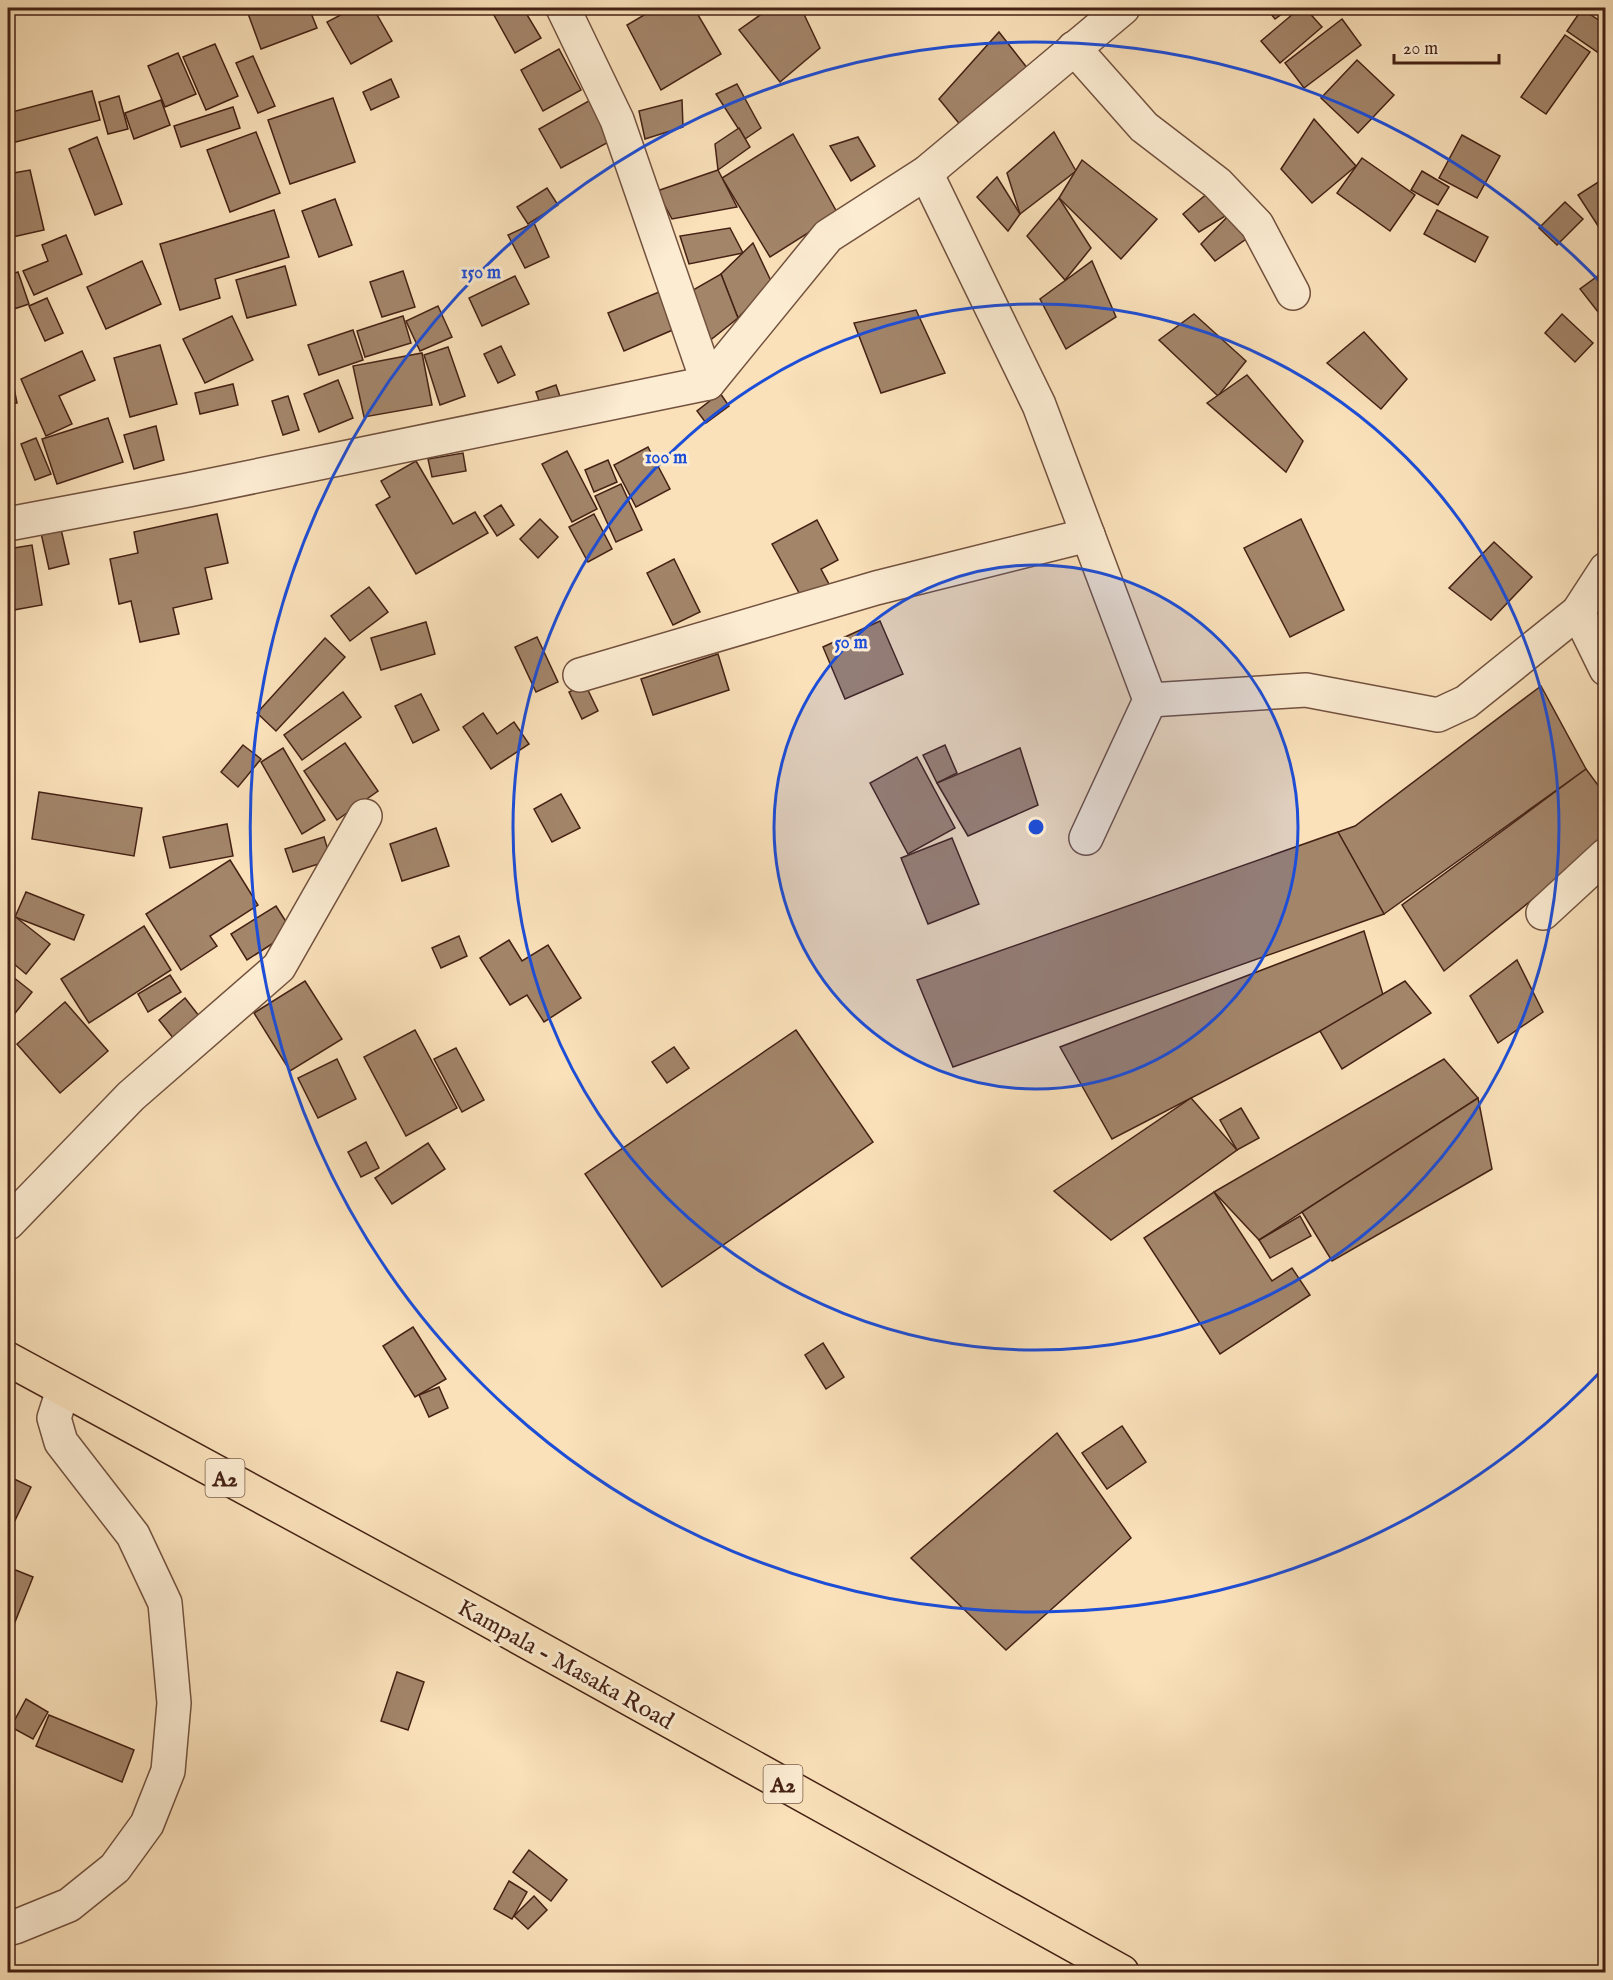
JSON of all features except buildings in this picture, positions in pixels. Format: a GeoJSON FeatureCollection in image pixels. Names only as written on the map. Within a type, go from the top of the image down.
{"type":"FeatureCollection","features":[{"type":"Feature","properties":{"kind":"main road","name":"Kampala - Masaka Road"},"geometry":{"type":"LineString","coordinates":[[8,1359],[443,1595],[1122,1972]]}},
{"type":"Feature","properties":{"kind":"street"},"geometry":{"type":"LineString","coordinates":[[562,8],[617,120],[708,383]]}},
{"type":"Feature","properties":{"kind":"street"},"geometry":{"type":"LineString","coordinates":[[8,524],[188,490],[708,383],[828,236],[926,174],[1123,8]]}},
{"type":"Feature","properties":{"kind":"street"},"geometry":{"type":"LineString","coordinates":[[1074,48],[1144,127],[1217,183],[1257,225],[1293,293]]}},
{"type":"Feature","properties":{"kind":"street"},"geometry":{"type":"LineString","coordinates":[[926,174],[1039,405],[1150,700],[1086,838]]}},
{"type":"Feature","properties":{"kind":"street"},"geometry":{"type":"LineString","coordinates":[[580,675],[876,588],[1088,535]]}},
{"type":"Feature","properties":{"kind":"street"},"geometry":{"type":"LineString","coordinates":[[1150,700],[1306,690],[1438,715],[1466,702],[1578,612],[1605,569]]}},
{"type":"Feature","properties":{"kind":"street"},"geometry":{"type":"LineString","coordinates":[[1578,612],[1605,669]]}},
{"type":"Feature","properties":{"kind":"street"},"geometry":{"type":"LineString","coordinates":[[8,1223],[131,1096],[279,967],[365,816]]}},
{"type":"Feature","properties":{"kind":"street"},"geometry":{"type":"LineString","coordinates":[[1543,913],[1605,855]]}},
{"type":"Feature","properties":{"kind":"street"},"geometry":{"type":"LineString","coordinates":[[8,1929],[69,1905],[115,1868],[147,1824],[168,1771],[174,1703],[165,1603],[133,1535],[61,1442],[54,1418],[63,1390]]}}]}
